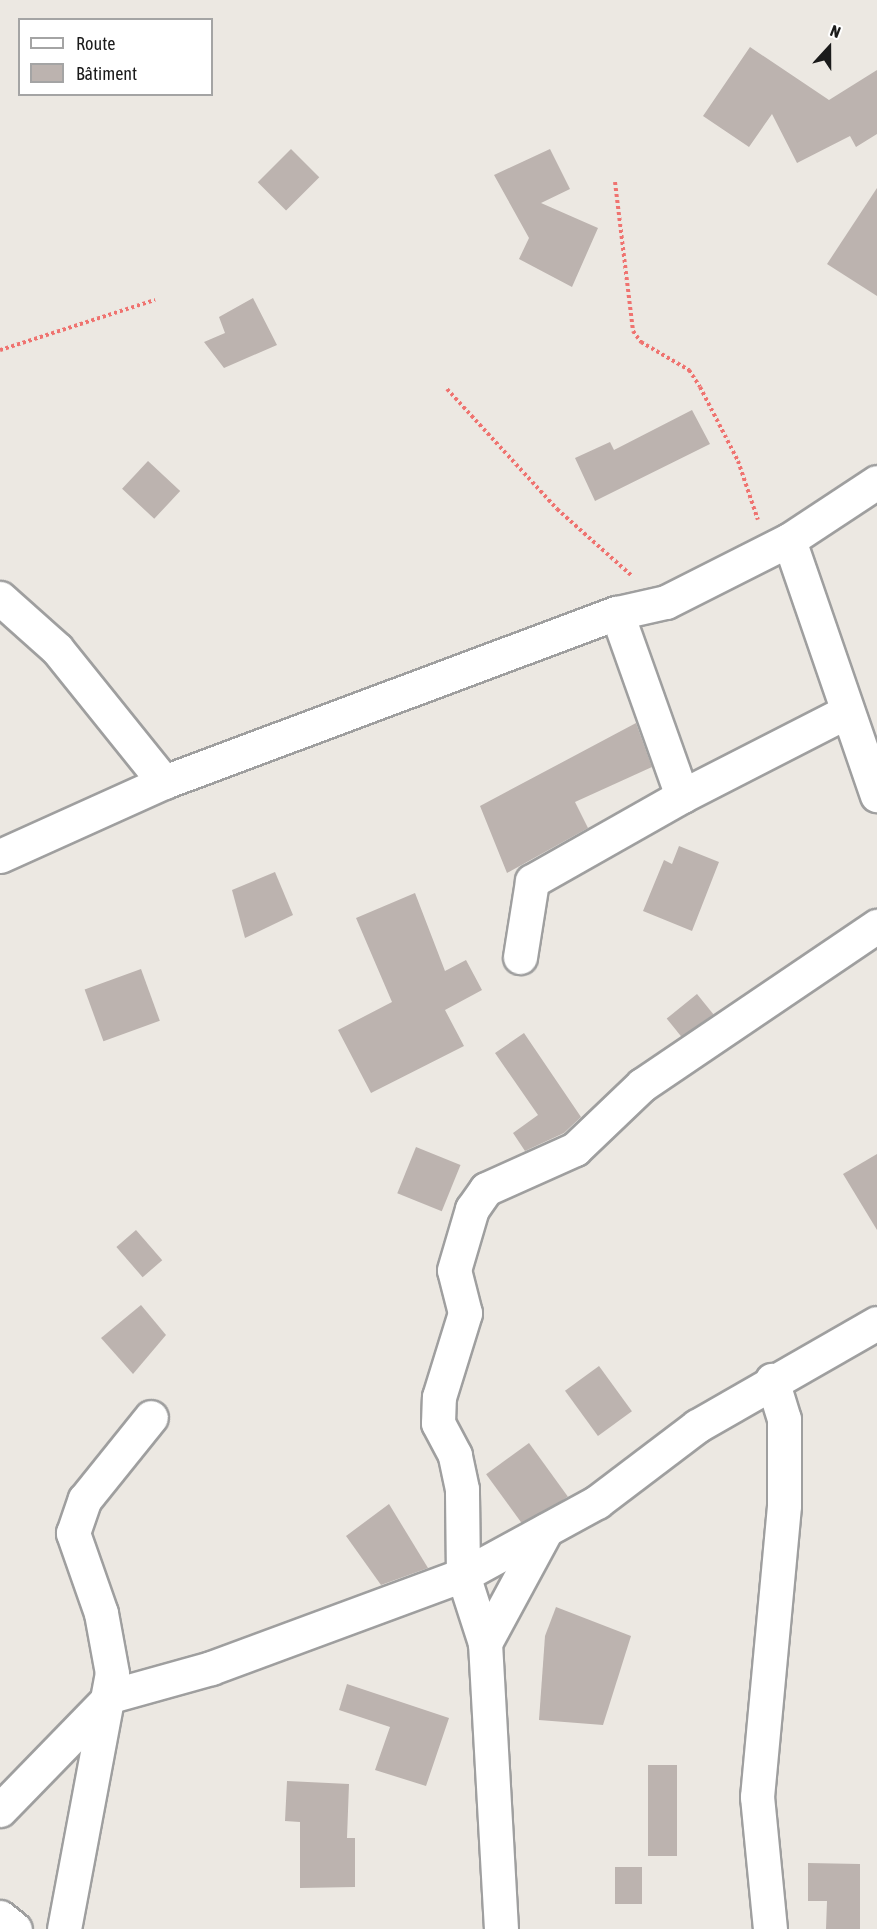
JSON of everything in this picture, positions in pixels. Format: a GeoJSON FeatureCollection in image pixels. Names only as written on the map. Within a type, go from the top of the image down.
{"type":"FeatureCollection","features":[{"type":"Feature","properties":{"kind":"street"},"geometry":{"type":"LineString","coordinates":[[0,856],[164,782],[616,613],[666,602],[778,545],[877,482]]}},
{"type":"Feature","properties":{"kind":"street"},"geometry":{"type":"LineString","coordinates":[[778,545],[877,795]]}},
{"type":"Feature","properties":{"kind":"street"},"geometry":{"type":"LineString","coordinates":[[0,598],[57,649],[164,782]]}},
{"type":"Feature","properties":{"kind":"street"},"geometry":{"type":"LineString","coordinates":[[616,613],[682,796]]}},
{"type":"Feature","properties":{"kind":"street"},"geometry":{"type":"LineString","coordinates":[[520,957],[532,881],[682,796],[846,712]]}},
{"type":"Feature","properties":{"kind":"street"},"geometry":{"type":"LineString","coordinates":[[501,1929],[485,1643],[463,1575],[462,1489],[455,1455],[438,1423],[439,1397],[465,1313],[454,1270],[472,1209],[486,1189],[575,1149],[642,1085],[877,926]]}},
{"type":"Feature","properties":{"kind":"street"},"geometry":{"type":"LineString","coordinates":[[0,1810],[111,1696],[212,1668],[463,1575],[597,1503],[697,1426],[772,1380],[877,1323]]}},
{"type":"Feature","properties":{"kind":"street"},"geometry":{"type":"LineString","coordinates":[[770,1929],[757,1797],[783,1505],[784,1419],[772,1380]]}},
{"type":"Feature","properties":{"kind":"street"},"geometry":{"type":"LineString","coordinates":[[64,1929],[111,1696],[101,1613],[73,1533],[85,1499],[151,1417]]}},
{"type":"Feature","properties":{"kind":"street"},"geometry":{"type":"LineString","coordinates":[[485,1643],[546,1530]]}},
{"type":"Feature","properties":{"kind":"street"},"geometry":{"type":"LineString","coordinates":[[0,1917],[15,1929]]}},
{"type":"Feature","properties":{"kind":"path"},"geometry":{"type":"LineString","coordinates":[[615,182],[633,331],[641,342],[689,370],[738,461],[778,545]]}},
{"type":"Feature","properties":{"kind":"path"},"geometry":{"type":"LineString","coordinates":[[0,350],[155,300]]}},
{"type":"Feature","properties":{"kind":"path"},"geometry":{"type":"LineString","coordinates":[[447,389],[600,551],[666,602]]}},
{"type":"Feature","properties":{"kind":"building"},"geometry":{"type":"Polygon","coordinates":[[[750,47],[829,100],[877,70],[877,134],[856,147],[850,136],[797,163],[772,114],[749,147],[703,116],[750,47]]]}},
{"type":"Feature","properties":{"kind":"building"},"geometry":{"type":"Polygon","coordinates":[[[291,149],[319,177],[286,211],[258,182],[291,149]]]}},
{"type":"Feature","properties":{"kind":"building"},"geometry":{"type":"Polygon","coordinates":[[[550,149],[570,189],[541,203],[598,228],[572,287],[519,259],[529,238],[494,175],[550,149]]]}},
{"type":"Feature","properties":{"kind":"building"},"geometry":{"type":"Polygon","coordinates":[[[877,188],[877,296],[827,264],[877,188]]]}},
{"type":"Feature","properties":{"kind":"building"},"geometry":{"type":"Polygon","coordinates":[[[253,298],[277,345],[224,368],[204,342],[225,333],[219,317],[253,298]]]}},
{"type":"Feature","properties":{"kind":"building"},"geometry":{"type":"Polygon","coordinates":[[[692,410],[710,444],[595,501],[575,458],[610,442],[614,450],[692,410]]]}},
{"type":"Feature","properties":{"kind":"building"},"geometry":{"type":"Polygon","coordinates":[[[148,461],[180,491],[154,519],[122,489],[148,461]]]}},
{"type":"Feature","properties":{"kind":"building"},"geometry":{"type":"Polygon","coordinates":[[[636,723],[652,767],[575,802],[588,828],[507,873],[480,806],[636,723]]]}},
{"type":"Feature","properties":{"kind":"building"},"geometry":{"type":"Polygon","coordinates":[[[679,846],[719,862],[692,931],[643,911],[664,860],[672,864],[679,846]]]}},
{"type":"Feature","properties":{"kind":"building"},"geometry":{"type":"Polygon","coordinates":[[[275,872],[293,915],[245,938],[232,890],[275,872]]]}},
{"type":"Feature","properties":{"kind":"building"},"geometry":{"type":"Polygon","coordinates":[[[415,893],[445,971],[466,960],[482,990],[445,1010],[464,1046],[371,1093],[338,1030],[392,1002],[356,918],[415,893]]]}},
{"type":"Feature","properties":{"kind":"building"},"geometry":{"type":"Polygon","coordinates":[[[141,969],[160,1021],[103,1041],[85,990],[141,969]]]}},
{"type":"Feature","properties":{"kind":"building"},"geometry":{"type":"Polygon","coordinates":[[[697,994],[713,1014],[683,1039],[667,1019],[697,994]]]}},
{"type":"Feature","properties":{"kind":"building"},"geometry":{"type":"Polygon","coordinates":[[[524,1033],[581,1117],[564,1133],[525,1151],[513,1133],[538,1115],[495,1053],[524,1033]]]}},
{"type":"Feature","properties":{"kind":"building"},"geometry":{"type":"Polygon","coordinates":[[[416,1147],[461,1165],[442,1211],[397,1193],[416,1147]]]}},
{"type":"Feature","properties":{"kind":"building"},"geometry":{"type":"Polygon","coordinates":[[[877,1154],[877,1230],[843,1174],[877,1154]]]}},
{"type":"Feature","properties":{"kind":"building"},"geometry":{"type":"Polygon","coordinates":[[[136,1230],[162,1260],[143,1277],[116,1247],[136,1230]]]}},
{"type":"Feature","properties":{"kind":"building"},"geometry":{"type":"Polygon","coordinates":[[[141,1305],[166,1335],[133,1374],[101,1338],[141,1305]]]}},
{"type":"Feature","properties":{"kind":"building"},"geometry":{"type":"Polygon","coordinates":[[[599,1366],[632,1411],[598,1436],[565,1391],[599,1366]]]}},
{"type":"Feature","properties":{"kind":"building"},"geometry":{"type":"Polygon","coordinates":[[[529,1443],[568,1496],[525,1528],[486,1474],[529,1443]]]}},
{"type":"Feature","properties":{"kind":"building"},"geometry":{"type":"Polygon","coordinates":[[[389,1504],[428,1568],[381,1585],[346,1536],[389,1504]]]}},
{"type":"Feature","properties":{"kind":"building"},"geometry":{"type":"Polygon","coordinates":[[[556,1607],[631,1636],[603,1725],[539,1720],[545,1636],[556,1607]]]}},
{"type":"Feature","properties":{"kind":"building"},"geometry":{"type":"Polygon","coordinates":[[[347,1684],[449,1718],[426,1786],[375,1770],[390,1727],[339,1710],[347,1684]]]}},
{"type":"Feature","properties":{"kind":"building"},"geometry":{"type":"Polygon","coordinates":[[[648,1765],[677,1765],[677,1856],[648,1856],[648,1765]]]}},
{"type":"Feature","properties":{"kind":"building"},"geometry":{"type":"Polygon","coordinates":[[[287,1781],[349,1784],[347,1838],[355,1838],[355,1887],[300,1888],[300,1822],[285,1821],[287,1781]]]}},
{"type":"Feature","properties":{"kind":"building"},"geometry":{"type":"Polygon","coordinates":[[[808,1863],[860,1864],[860,1929],[826,1929],[827,1901],[808,1901],[808,1863]]]}},
{"type":"Feature","properties":{"kind":"building"},"geometry":{"type":"Polygon","coordinates":[[[615,1867],[642,1867],[642,1904],[615,1904],[615,1867]]]}}]}
